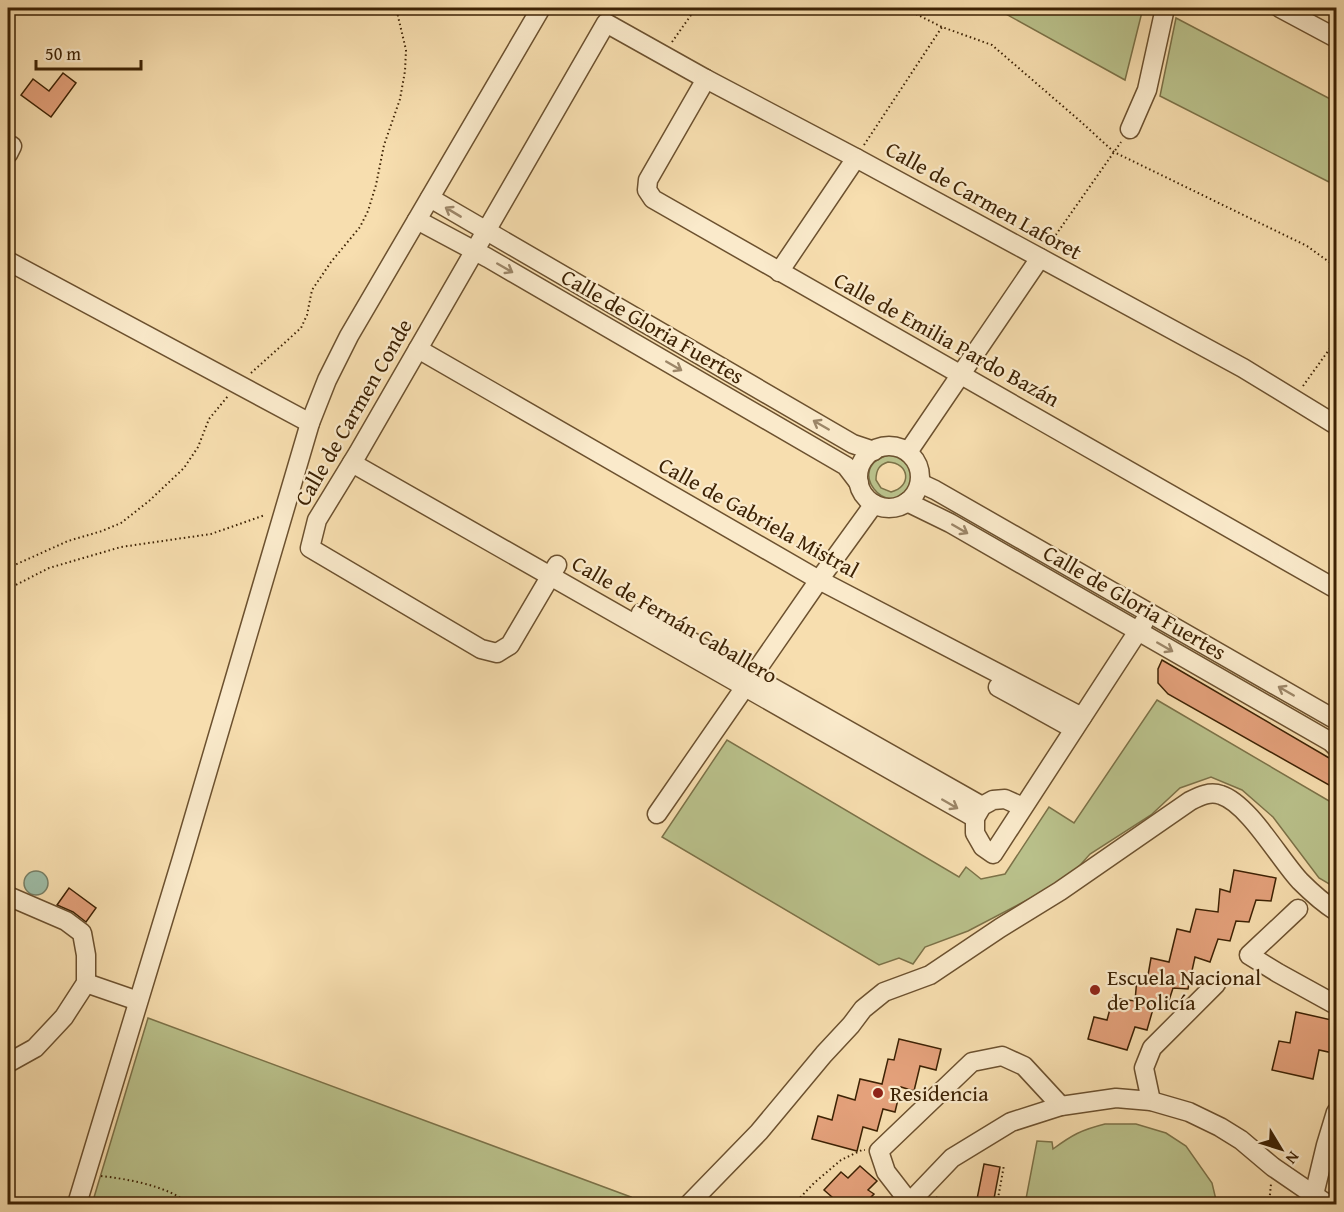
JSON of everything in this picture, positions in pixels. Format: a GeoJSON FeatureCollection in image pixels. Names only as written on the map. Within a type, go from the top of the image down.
{"type":"FeatureCollection","features":[{"type":"Feature","properties":{"kind":"street"},"geometry":{"type":"LineString","coordinates":[[77,1204],[310,423],[327,380],[349,336],[541,8]]}},
{"type":"Feature","properties":{"kind":"street"},"geometry":{"type":"LineString","coordinates":[[1130,129],[1147,90],[1165,8]]}},
{"type":"Feature","properties":{"kind":"street"},"geometry":{"type":"LineString","coordinates":[[1280,8],[1336,38]]}},
{"type":"Feature","properties":{"kind":"street","name":"Calle de Carmen Laforet"},"geometry":{"type":"LineString","coordinates":[[606,23],[1243,368],[1336,425]]}},
{"type":"Feature","properties":{"kind":"street","name":"Calle de Carmen Conde"},"geometry":{"type":"LineString","coordinates":[[554,570],[510,645],[497,653],[481,649],[310,548],[317,520],[606,23]]}},
{"type":"Feature","properties":{"kind":"street","name":"Calle de Emilia Pardo Bazán"},"geometry":{"type":"LineString","coordinates":[[710,81],[657,181],[657,187],[663,194],[782,269],[1336,579]]}},
{"type":"Feature","properties":{"kind":"street"},"geometry":{"type":"LineString","coordinates":[[782,269],[856,158]]}},
{"type":"Feature","properties":{"kind":"street","name":"Calle de Gloria Fuertes"},"geometry":{"type":"LineString","coordinates":[[430,198],[853,444],[874,451]]}},
{"type":"Feature","properties":{"kind":"street","name":"Calle de Gloria Fuertes"},"geometry":{"type":"LineString","coordinates":[[417,220],[846,466],[859,483]]}},
{"type":"Feature","properties":{"kind":"street"},"geometry":{"type":"LineString","coordinates":[[908,452],[1040,258]]}},
{"type":"Feature","properties":{"kind":"street"},"geometry":{"type":"LineString","coordinates":[[8,261],[310,423]]}},
{"type":"Feature","properties":{"kind":"street","name":"Calle de Gabriela Mistral"},"geometry":{"type":"LineString","coordinates":[[416,353],[817,583],[1078,723]]}},
{"type":"Feature","properties":{"kind":"street","name":"Calle de Emilia Pardo Bazán"},"geometry":{"type":"LineString","coordinates":[[964,370],[1336,589]]}},
{"type":"Feature","properties":{"kind":"street"},"geometry":{"type":"LineString","coordinates":[[891,446],[908,452],[914,458],[920,474],[920,483],[913,497],[900,506],[891,508],[883,508],[867,499],[859,483],[858,475],[868,455],[882,447],[891,446]]}},
{"type":"Feature","properties":{"kind":"street","name":"Calle de Fernán Caballero"},"geometry":{"type":"LineString","coordinates":[[355,458],[978,812]]}},
{"type":"Feature","properties":{"kind":"street","name":"Calle de Gloria Fuertes"},"geometry":{"type":"LineString","coordinates":[[920,483],[945,495],[1336,720]]}},
{"type":"Feature","properties":{"kind":"street","name":"Calle de Gloria Fuertes"},"geometry":{"type":"LineString","coordinates":[[908,502],[950,523],[1331,742],[1336,747]]}},
{"type":"Feature","properties":{"kind":"street"},"geometry":{"type":"LineString","coordinates":[[657,814],[874,504]]}},
{"type":"Feature","properties":{"kind":"street"},"geometry":{"type":"LineString","coordinates":[[1023,807],[1005,799],[993,801],[978,812],[975,833],[983,847],[993,854],[1150,614]]}},
{"type":"Feature","properties":{"kind":"street"},"geometry":{"type":"LineString","coordinates":[[689,1204],[759,1132],[863,1009],[884,992],[930,975],[1060,891],[1190,801],[1208,794],[1221,795],[1236,804],[1247,814],[1300,881],[1336,911]]}},
{"type":"Feature","properties":{"kind":"street"},"geometry":{"type":"LineString","coordinates":[[8,896],[66,921],[82,933],[86,955],[86,984],[64,1017],[35,1048],[8,1063]]}},
{"type":"Feature","properties":{"kind":"street"},"geometry":{"type":"LineString","coordinates":[[1298,909],[1249,955],[1336,1005]]}},
{"type":"Feature","properties":{"kind":"street"},"geometry":{"type":"LineString","coordinates":[[86,984],[138,1001]]}},
{"type":"Feature","properties":{"kind":"street"},"geometry":{"type":"LineString","coordinates":[[1151,1101],[1144,1068],[1152,1048],[1216,984]]}},
{"type":"Feature","properties":{"kind":"street"},"geometry":{"type":"LineString","coordinates":[[1061,1106],[1024,1066],[1002,1056],[972,1062],[879,1151],[886,1172],[909,1204],[952,1158],[1011,1122],[1061,1106],[1116,1098],[1151,1101],[1189,1112],[1220,1127],[1241,1140],[1273,1167],[1320,1200],[1326,1145],[1336,1112]]}},
{"type":"Feature","properties":{"kind":"path"},"geometry":{"type":"LineString","coordinates":[[8,568],[68,541],[121,523],[140,509],[184,468],[198,447],[209,419],[238,384],[301,328],[307,315],[312,290],[331,262],[360,227],[376,185],[384,145],[400,99],[405,71],[406,50],[396,8]]}},
{"type":"Feature","properties":{"kind":"path"},"geometry":{"type":"LineString","coordinates":[[665,56],[696,8]]}},
{"type":"Feature","properties":{"kind":"path"},"geometry":{"type":"LineString","coordinates":[[856,158],[942,27]]}},
{"type":"Feature","properties":{"kind":"path"},"geometry":{"type":"LineString","coordinates":[[1040,258],[1130,129]]}},
{"type":"Feature","properties":{"kind":"path"},"geometry":{"type":"LineString","coordinates":[[1294,399],[1336,339]]}},
{"type":"Feature","properties":{"kind":"path"},"geometry":{"type":"LineString","coordinates":[[8,589],[49,568],[121,547],[211,534],[272,513],[285,512]]}},
{"type":"Feature","properties":{"kind":"path"},"geometry":{"type":"LineString","coordinates":[[794,1204],[841,1160],[862,1150],[879,1151]]}},
{"type":"Feature","properties":{"kind":"path"},"geometry":{"type":"LineString","coordinates":[[997,1204],[1004,1165]]}},
{"type":"Feature","properties":{"kind":"path"},"geometry":{"type":"LineString","coordinates":[[86,1174],[113,1177],[160,1189],[189,1204]]}},
{"type":"Feature","properties":{"kind":"green space"},"geometry":{"type":"Polygon","coordinates":[[[995,8],[1143,8],[1125,80],[995,8]]]}},
{"type":"Feature","properties":{"kind":"green space"},"geometry":{"type":"Polygon","coordinates":[[[1176,18],[1336,102],[1336,188],[1329,182],[1160,96],[1176,18]]]}},
{"type":"Feature","properties":{"kind":"green space"},"geometry":{"type":"Polygon","coordinates":[[[889,455],[901,458],[910,465],[913,481],[901,496],[891,499],[882,496],[874,489],[869,480],[870,470],[876,461],[889,455]],[[888,462],[880,466],[876,480],[881,488],[891,492],[902,485],[906,476],[901,466],[888,462]]]}},
{"type":"Feature","properties":{"kind":"green space"},"geometry":{"type":"Polygon","coordinates":[[[1157,700],[1336,805],[1336,888],[1319,878],[1273,817],[1242,790],[1211,777],[1180,788],[1151,815],[1090,854],[1073,873],[1050,888],[968,931],[925,947],[913,964],[899,958],[879,965],[662,837],[727,740],[959,877],[966,867],[981,879],[1005,874],[1049,807],[1074,823],[1157,700]]]}},
{"type":"Feature","properties":{"kind":"green space"},"geometry":{"type":"Polygon","coordinates":[[[148,1018],[631,1197],[628,1204],[92,1204],[148,1018]]]}},
{"type":"Feature","properties":{"kind":"green space"},"geometry":{"type":"Polygon","coordinates":[[[1105,1124],[1136,1124],[1166,1133],[1186,1146],[1212,1183],[1217,1204],[1025,1204],[1037,1141],[1052,1142],[1053,1149],[1089,1128],[1105,1124]]]}},
{"type":"Feature","properties":{"kind":"shaded area"},"geometry":{"type":"Polygon","coordinates":[[[36,871],[41,872],[47,878],[47,888],[41,894],[36,895],[31,894],[25,888],[24,883],[25,878],[31,872],[36,871]]]}},
{"type":"Feature","properties":{"kind":"building"},"geometry":{"type":"Polygon","coordinates":[[[63,73],[76,83],[51,117],[21,95],[33,79],[49,91],[63,73]]]}},
{"type":"Feature","properties":{"kind":"building"},"geometry":{"type":"Polygon","coordinates":[[[1162,660],[1336,762],[1336,789],[1168,694],[1158,683],[1158,669],[1162,660]]]}},
{"type":"Feature","properties":{"kind":"building"},"geometry":{"type":"Polygon","coordinates":[[[1234,870],[1276,878],[1271,901],[1256,900],[1249,922],[1236,921],[1230,941],[1218,939],[1210,962],[1195,957],[1188,989],[1173,988],[1166,1010],[1153,1009],[1147,1030],[1135,1027],[1127,1050],[1088,1039],[1094,1017],[1107,1020],[1113,998],[1135,1001],[1137,978],[1147,981],[1151,958],[1169,962],[1177,929],[1190,932],[1196,909],[1218,912],[1220,889],[1230,892],[1234,870]]]}},
{"type":"Feature","properties":{"kind":"building"},"geometry":{"type":"Polygon","coordinates":[[[69,888],[96,908],[86,922],[73,912],[57,905],[69,888]]]}},
{"type":"Feature","properties":{"kind":"building"},"geometry":{"type":"Polygon","coordinates":[[[1296,1012],[1336,1021],[1333,1053],[1319,1050],[1313,1079],[1272,1070],[1279,1041],[1290,1043],[1296,1012]]]}},
{"type":"Feature","properties":{"kind":"building","name":"Residencia"},"geometry":{"type":"Polygon","coordinates":[[[899,1039],[941,1049],[936,1070],[920,1066],[914,1091],[901,1087],[895,1112],[883,1109],[877,1131],[863,1127],[857,1151],[812,1139],[818,1116],[832,1120],[838,1095],[855,1100],[860,1079],[882,1084],[888,1059],[894,1060],[899,1039]]]}},
{"type":"Feature","properties":{"kind":"building"},"geometry":{"type":"Polygon","coordinates":[[[984,1164],[1000,1167],[993,1204],[976,1204],[984,1164]]]}},
{"type":"Feature","properties":{"kind":"building","name":"Residencia"},"geometry":{"type":"Polygon","coordinates":[[[860,1166],[877,1181],[868,1190],[874,1194],[864,1204],[840,1204],[824,1190],[841,1172],[848,1178],[860,1166]]]}},
{"type":"Feature","properties":{"kind":"place","name":"Escuela Nacional de Policía"},"geometry":{"type":"Point","coordinates":[1095,990]}},
{"type":"Feature","properties":{"kind":"place","name":"Residencia"},"geometry":{"type":"Point","coordinates":[878,1093]}}]}
